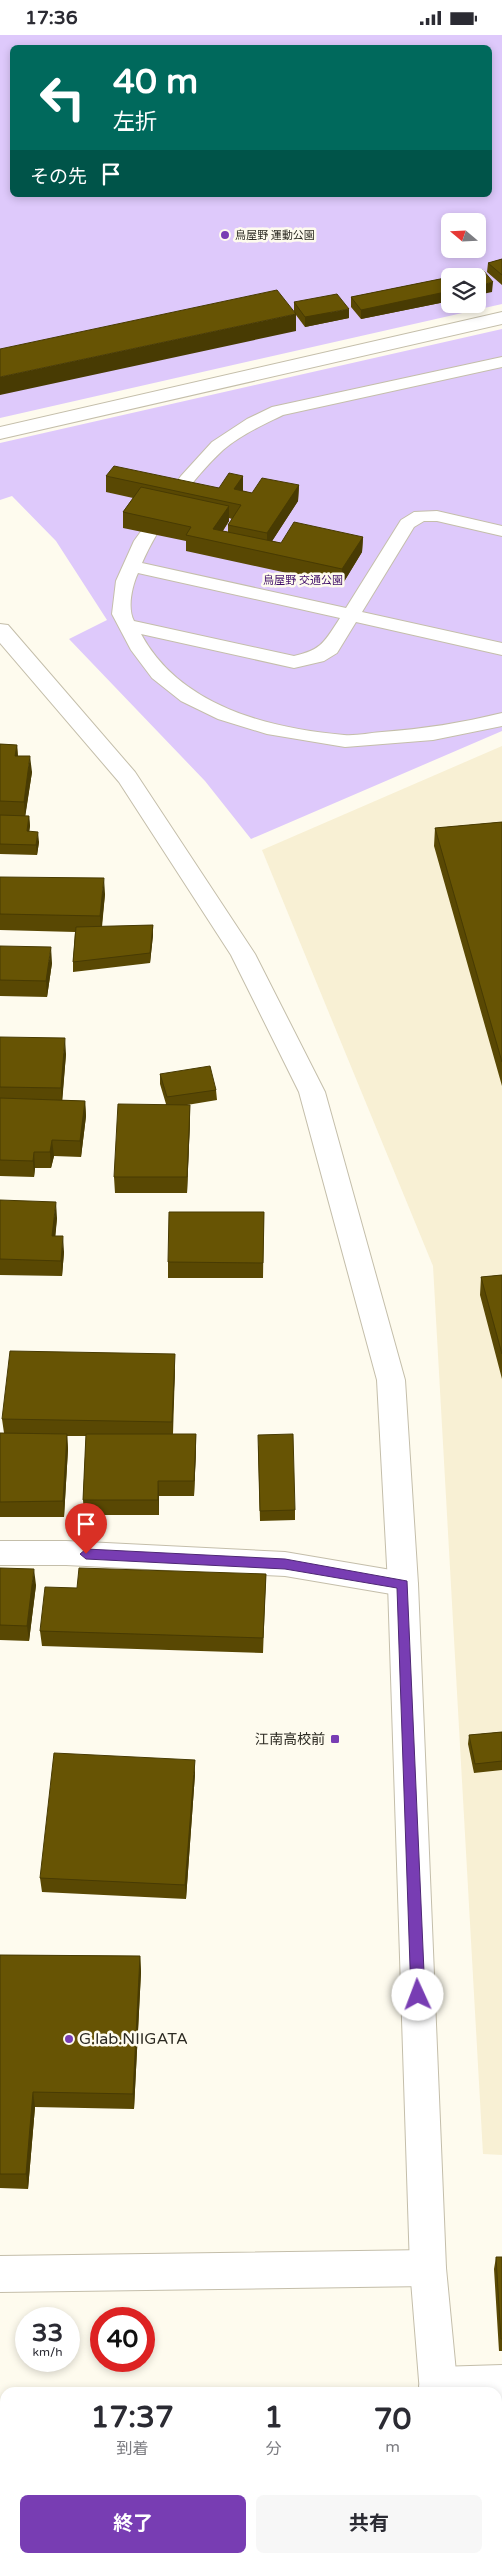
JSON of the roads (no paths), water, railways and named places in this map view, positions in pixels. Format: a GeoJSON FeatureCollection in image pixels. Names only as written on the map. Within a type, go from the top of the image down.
{"type":"FeatureCollection","features":[{"type":"Feature","properties":{"kind":"street"},"geometry":{"type":"LineString","coordinates":[[0,433],[502,318]]}},
{"type":"Feature","properties":{"kind":"street"},"geometry":{"type":"LineString","coordinates":[[0,630],[127,777],[243,954],[312,1092],[391,1380],[403,1584],[428,2269],[438,2387]]}},
{"type":"Feature","properties":{"kind":"street"},"geometry":{"type":"LineString","coordinates":[[0,1553],[66,1553],[285,1564],[403,1584]]}},
{"type":"Feature","properties":{"kind":"street"},"geometry":{"type":"LineString","coordinates":[[0,2274],[428,2269]]}},
{"type":"Feature","properties":{"kind":"street"},"geometry":{"type":"LineString","coordinates":[[470,2387],[502,2385]]}},
{"type":"Feature","properties":{"kind":"lane"},"geometry":{"type":"LineString","coordinates":[[502,362],[278,411],[253,423],[218,446],[187,480],[143,541],[125,581],[121,614],[138,646],[158,674],[188,697],[225,715],[267,728],[345,741],[433,734],[502,719]]}},
{"type":"Feature","properties":{"kind":"lane"},"geometry":{"type":"LineString","coordinates":[[127,625],[294,661],[317,657],[330,649],[407,524],[420,517],[437,516],[502,531]]}},
{"type":"Feature","properties":{"kind":"lane"},"geometry":{"type":"LineString","coordinates":[[132,565],[502,649]]}},
{"type":"Feature","properties":{"kind":"place","name":"鳥屋野 運動公園"},"geometry":{"type":"Point","coordinates":[225,235]}},
{"type":"Feature","properties":{"kind":"place","name":"江南高校前"},"geometry":{"type":"Point","coordinates":[335,1739]}},
{"type":"Feature","properties":{"kind":"place","name":"G.lab.NIIGATA"},"geometry":{"type":"Point","coordinates":[69,2039]}},
{"type":"Feature","properties":{"kind":"park label","name":"鳥屋野 交通公園"},"geometry":{"type":"Point","coordinates":[303,580]}}]}
